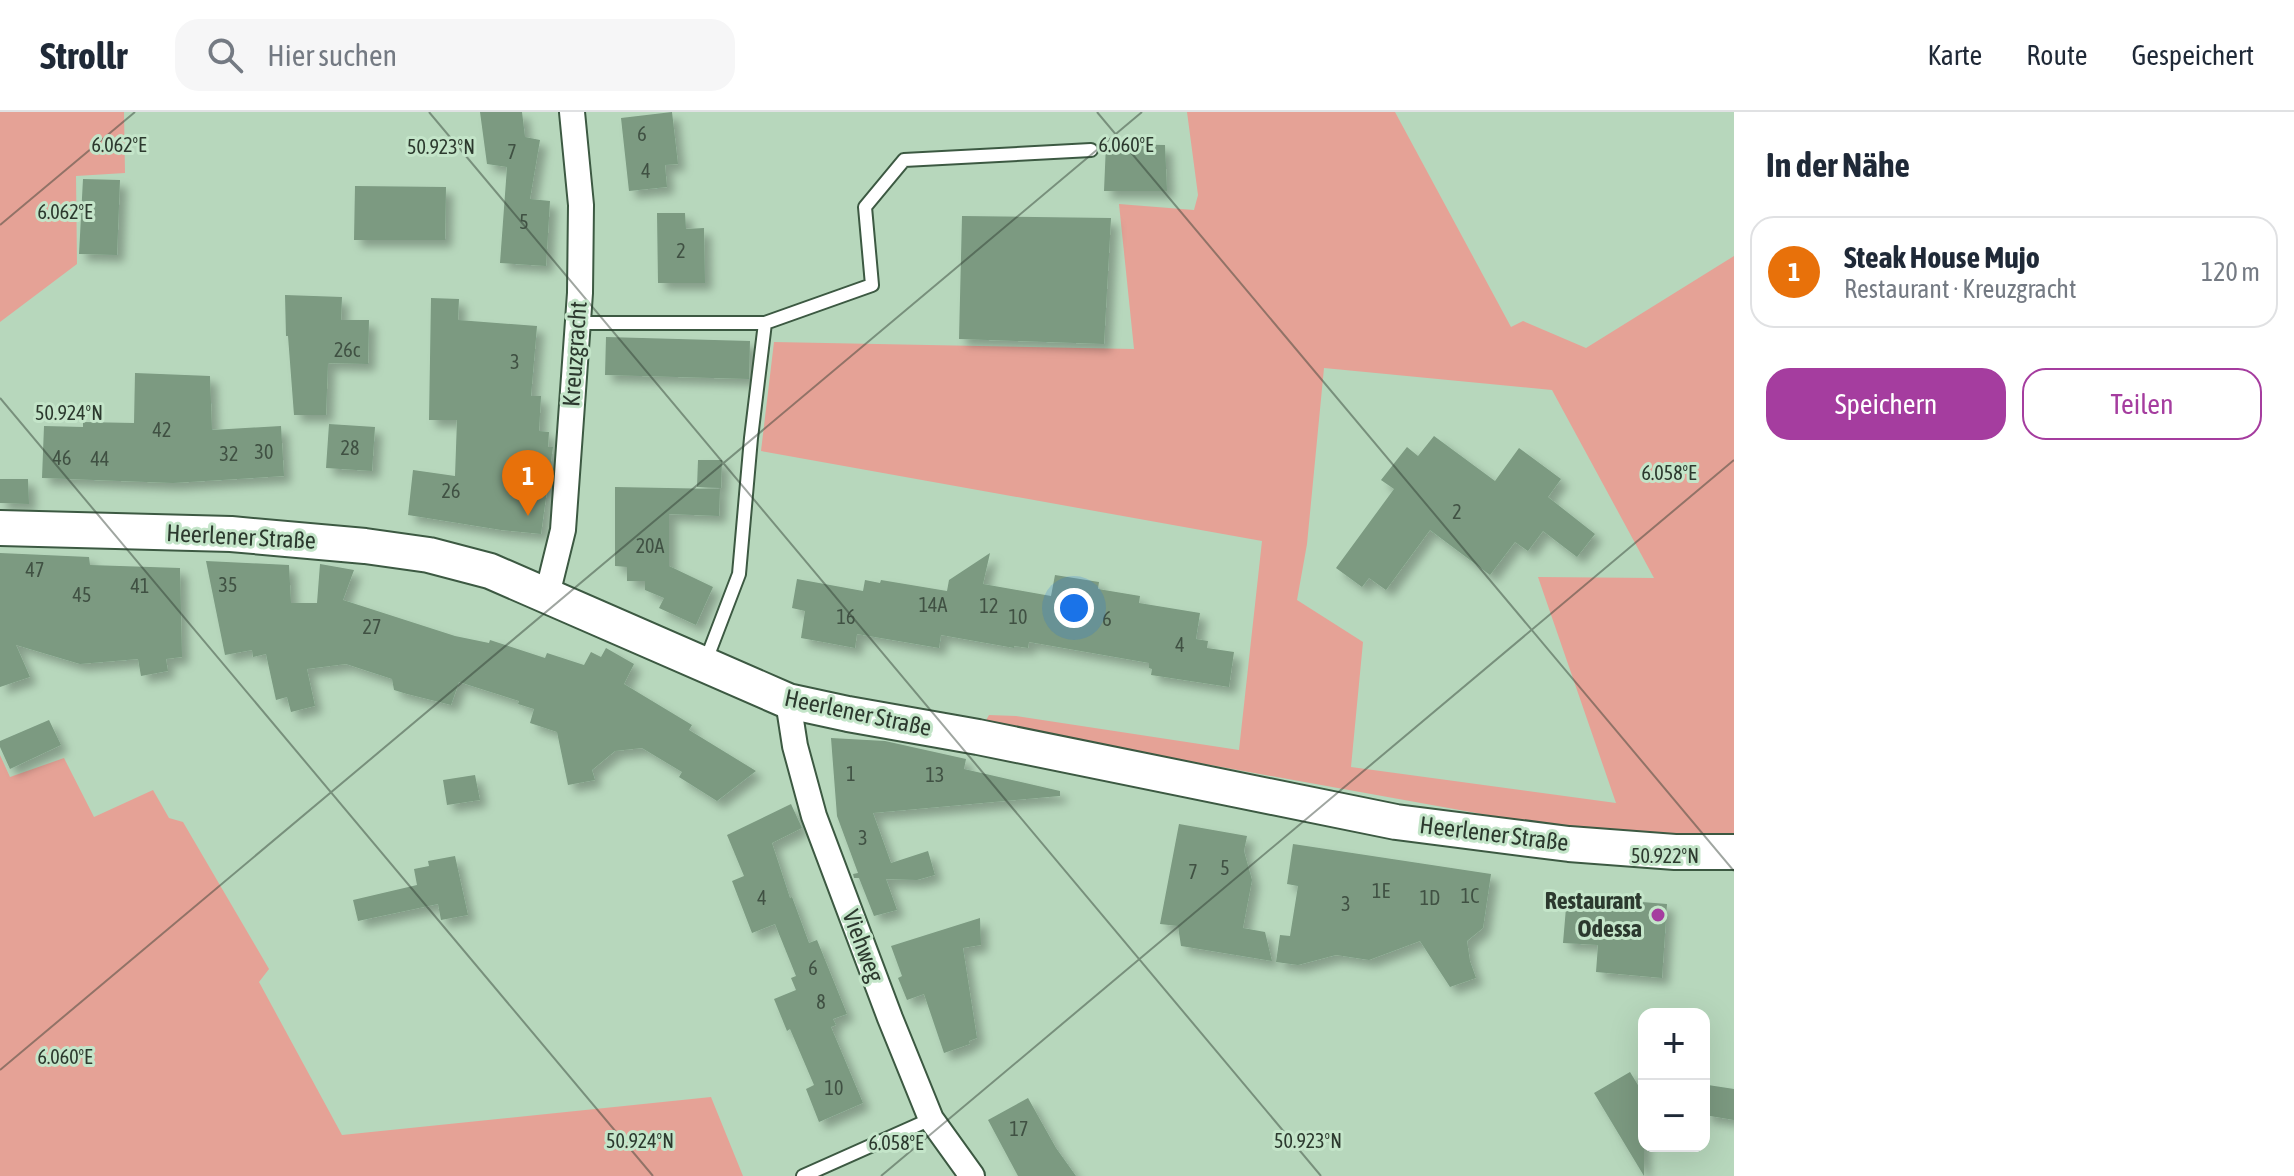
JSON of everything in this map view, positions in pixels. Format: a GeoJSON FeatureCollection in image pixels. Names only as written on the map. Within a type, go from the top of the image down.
{"type":"FeatureCollection","features":[{"type":"Feature","properties":{"kind":"main road","name":"Heerlener Straße"},"geometry":{"type":"LineString","coordinates":[[0,528],[231,534],[429,555],[481,569],[547,595],[788,701],[1396,822],[1569,844],[1675,852],[1734,852]]}},
{"type":"Feature","properties":{"kind":"street","name":"Kreuzgracht"},"geometry":{"type":"LineString","coordinates":[[547,595],[563,530],[577,323],[581,205],[572,112]]}},
{"type":"Feature","properties":{"kind":"street","name":"Viehweg"},"geometry":{"type":"LineString","coordinates":[[788,701],[795,746],[814,816],[890,1018],[931,1119],[972,1176]]}},
{"type":"Feature","properties":{"kind":"lane"},"geometry":{"type":"LineString","coordinates":[[577,323],[765,323],[872,285],[865,207],[904,160],[1091,150]]}},
{"type":"Feature","properties":{"kind":"lane"},"geometry":{"type":"LineString","coordinates":[[704,666],[739,574],[765,323]]}},
{"type":"Feature","properties":{"kind":"lane"},"geometry":{"type":"LineString","coordinates":[[803,1176],[931,1119]]}},
{"type":"Feature","properties":{"kind":"shaded area"},"geometry":{"type":"Polygon","coordinates":[[[0,112],[124,112],[125,173],[76,176],[77,264],[0,322],[0,112]]]}},
{"type":"Feature","properties":{"kind":"shaded area"},"geometry":{"type":"Polygon","coordinates":[[[1187,112],[1395,112],[1511,327],[1523,321],[1586,348],[1734,256],[1734,836],[1653,837],[1553,827],[984,724],[989,715],[1016,716],[1239,750],[1262,541],[761,451],[774,342],[1134,349],[1119,204],[1194,210],[1198,195],[1187,112]],[[1324,368],[1307,544],[1297,600],[1363,642],[1351,767],[1616,803],[1538,577],[1654,578],[1552,390],[1324,368]]]}},
{"type":"Feature","properties":{"kind":"shaded area"},"geometry":{"type":"Polygon","coordinates":[[[0,755],[10,777],[64,758],[94,817],[153,790],[169,818],[183,822],[269,969],[259,982],[342,1135],[711,1097],[743,1176],[0,1176],[0,755]]]}},
{"type":"Feature","properties":{"kind":"building"},"geometry":{"type":"Polygon","coordinates":[[[480,112],[522,112],[525,137],[540,140],[530,199],[550,201],[546,266],[500,263],[507,167],[487,164],[480,112]]]}},
{"type":"Feature","properties":{"kind":"building"},"geometry":{"type":"Polygon","coordinates":[[[672,112],[678,164],[665,165],[667,187],[629,191],[621,118],[672,112]]]}},
{"type":"Feature","properties":{"kind":"building"},"geometry":{"type":"Polygon","coordinates":[[[1106,144],[1165,145],[1167,191],[1104,191],[1106,144]]]}},
{"type":"Feature","properties":{"kind":"building"},"geometry":{"type":"Polygon","coordinates":[[[83,179],[120,180],[117,255],[79,254],[83,179]]]}},
{"type":"Feature","properties":{"kind":"building"},"geometry":{"type":"Polygon","coordinates":[[[355,186],[446,187],[445,240],[354,240],[355,186]]]}},
{"type":"Feature","properties":{"kind":"building"},"geometry":{"type":"Polygon","coordinates":[[[657,213],[685,213],[686,229],[704,228],[705,283],[658,283],[657,213]]]}},
{"type":"Feature","properties":{"kind":"building"},"geometry":{"type":"Polygon","coordinates":[[[962,216],[1111,218],[1104,344],[959,339],[962,216]]]}},
{"type":"Feature","properties":{"kind":"building"},"geometry":{"type":"Polygon","coordinates":[[[285,295],[342,297],[341,320],[369,320],[368,364],[328,363],[326,415],[294,415],[285,295]]]}},
{"type":"Feature","properties":{"kind":"building"},"geometry":{"type":"Polygon","coordinates":[[[431,298],[459,299],[458,320],[537,326],[531,396],[541,396],[539,431],[549,432],[548,447],[553,447],[541,534],[408,515],[413,470],[455,476],[457,420],[429,420],[431,298]]]}},
{"type":"Feature","properties":{"kind":"building"},"geometry":{"type":"Polygon","coordinates":[[[606,337],[750,341],[749,379],[605,375],[606,337]]]}},
{"type":"Feature","properties":{"kind":"building"},"geometry":{"type":"Polygon","coordinates":[[[135,373],[210,376],[212,430],[281,426],[284,476],[173,483],[42,478],[44,426],[83,427],[83,422],[134,423],[135,373]]]}},
{"type":"Feature","properties":{"kind":"building"},"geometry":{"type":"Polygon","coordinates":[[[329,424],[375,427],[372,471],[326,468],[329,424]]]}},
{"type":"Feature","properties":{"kind":"building"},"geometry":{"type":"Polygon","coordinates":[[[1434,436],[1495,481],[1519,448],[1561,479],[1548,497],[1595,534],[1577,557],[1543,531],[1528,551],[1515,542],[1490,575],[1430,530],[1386,590],[1369,578],[1362,587],[1336,568],[1394,489],[1381,480],[1407,447],[1418,456],[1434,436]]]}},
{"type":"Feature","properties":{"kind":"building"},"geometry":{"type":"Polygon","coordinates":[[[698,460],[722,460],[721,488],[697,487],[698,460]]]}},
{"type":"Feature","properties":{"kind":"building"},"geometry":{"type":"Polygon","coordinates":[[[0,479],[28,479],[29,504],[0,503],[0,479]]]}},
{"type":"Feature","properties":{"kind":"building"},"geometry":{"type":"Polygon","coordinates":[[[615,487],[720,489],[719,516],[669,514],[669,566],[713,587],[696,625],[659,608],[664,598],[645,590],[645,581],[627,581],[627,567],[615,566],[615,487]]]}},
{"type":"Feature","properties":{"kind":"building"},"geometry":{"type":"Polygon","coordinates":[[[0,553],[89,557],[90,565],[180,568],[182,657],[166,659],[168,671],[141,676],[138,659],[80,664],[16,645],[30,677],[0,687],[0,553]]]}},
{"type":"Feature","properties":{"kind":"building"},"geometry":{"type":"Polygon","coordinates":[[[990,553],[983,584],[1051,596],[1055,575],[1099,582],[1098,589],[1140,596],[1139,603],[1200,613],[1196,639],[1208,641],[1207,648],[1234,652],[1229,687],[1151,675],[1149,663],[1029,642],[1028,648],[1014,648],[941,635],[939,648],[857,634],[855,648],[801,638],[805,611],[792,608],[797,579],[863,591],[865,580],[880,583],[881,580],[947,591],[949,580],[990,553]]]}},
{"type":"Feature","properties":{"kind":"building"},"geometry":{"type":"Polygon","coordinates":[[[206,561],[289,565],[291,603],[317,603],[320,564],[354,570],[343,600],[455,636],[489,643],[490,640],[545,658],[547,653],[584,665],[591,652],[601,657],[606,648],[634,664],[624,684],[692,725],[689,730],[756,771],[717,801],[679,777],[682,772],[642,748],[615,751],[592,770],[595,780],[568,785],[557,732],[530,723],[534,709],[518,704],[519,701],[459,682],[451,705],[394,690],[392,679],[346,664],[307,669],[315,706],[291,712],[287,697],[276,700],[266,654],[253,657],[252,650],[225,655],[206,561]]]}},
{"type":"Feature","properties":{"kind":"building"},"geometry":{"type":"Polygon","coordinates":[[[49,720],[61,745],[10,769],[0,741],[49,720]]]}},
{"type":"Feature","properties":{"kind":"building"},"geometry":{"type":"Polygon","coordinates":[[[831,738],[885,741],[966,759],[964,769],[1060,791],[1060,796],[873,813],[891,863],[928,851],[935,875],[917,880],[886,879],[897,910],[874,916],[859,878],[854,878],[853,874],[858,873],[837,816],[831,738]]]}},
{"type":"Feature","properties":{"kind":"building"},"geometry":{"type":"Polygon","coordinates":[[[475,775],[480,800],[447,805],[443,780],[475,775]]]}},
{"type":"Feature","properties":{"kind":"building"},"geometry":{"type":"Polygon","coordinates":[[[791,804],[802,828],[772,843],[809,943],[817,940],[847,1014],[833,1019],[836,1025],[831,1027],[863,1103],[819,1122],[806,1089],[814,1085],[774,999],[796,990],[791,978],[796,976],[775,924],[752,933],[732,881],[744,876],[727,835],[791,804]]]}},
{"type":"Feature","properties":{"kind":"building"},"geometry":{"type":"Polygon","coordinates":[[[1179,824],[1247,836],[1244,851],[1252,880],[1243,928],[1265,932],[1272,961],[1181,946],[1178,926],[1160,924],[1179,824]]]}},
{"type":"Feature","properties":{"kind":"building"},"geometry":{"type":"Polygon","coordinates":[[[1293,844],[1491,874],[1483,928],[1467,941],[1476,978],[1450,987],[1420,941],[1369,960],[1336,955],[1298,965],[1276,962],[1280,935],[1290,936],[1298,886],[1287,884],[1293,844]]]}},
{"type":"Feature","properties":{"kind":"building"},"geometry":{"type":"Polygon","coordinates":[[[455,856],[468,915],[441,920],[438,904],[358,921],[353,900],[417,885],[414,869],[429,866],[428,861],[455,856]]]}},
{"type":"Feature","properties":{"kind":"building"},"geometry":{"type":"Polygon","coordinates":[[[1567,896],[1667,904],[1662,978],[1596,972],[1598,945],[1563,943],[1567,896]]]}},
{"type":"Feature","properties":{"kind":"building"},"geometry":{"type":"Polygon","coordinates":[[[980,918],[981,945],[963,948],[977,1038],[969,1041],[970,1044],[944,1053],[924,994],[907,1000],[891,946],[980,918]]]}},
{"type":"Feature","properties":{"kind":"building"},"geometry":{"type":"Polygon","coordinates":[[[1630,1072],[1638,1085],[1638,1152],[1644,1152],[1644,1176],[1594,1093],[1630,1072]]]}},
{"type":"Feature","properties":{"kind":"building"},"geometry":{"type":"Polygon","coordinates":[[[1710,1085],[1734,1089],[1734,1120],[1710,1116],[1710,1085]]]}},
{"type":"Feature","properties":{"kind":"building"},"geometry":{"type":"Polygon","coordinates":[[[1028,1098],[1076,1176],[1018,1176],[988,1120],[1028,1098]]]}},
{"type":"Feature","properties":{"kind":"place","name":"Steak House Mujo"},"geometry":{"type":"Point","coordinates":[528,516]}},
{"type":"Feature","properties":{"kind":"place","name":"Restaurant Odessa"},"geometry":{"type":"Point","coordinates":[1658,915]}}]}
